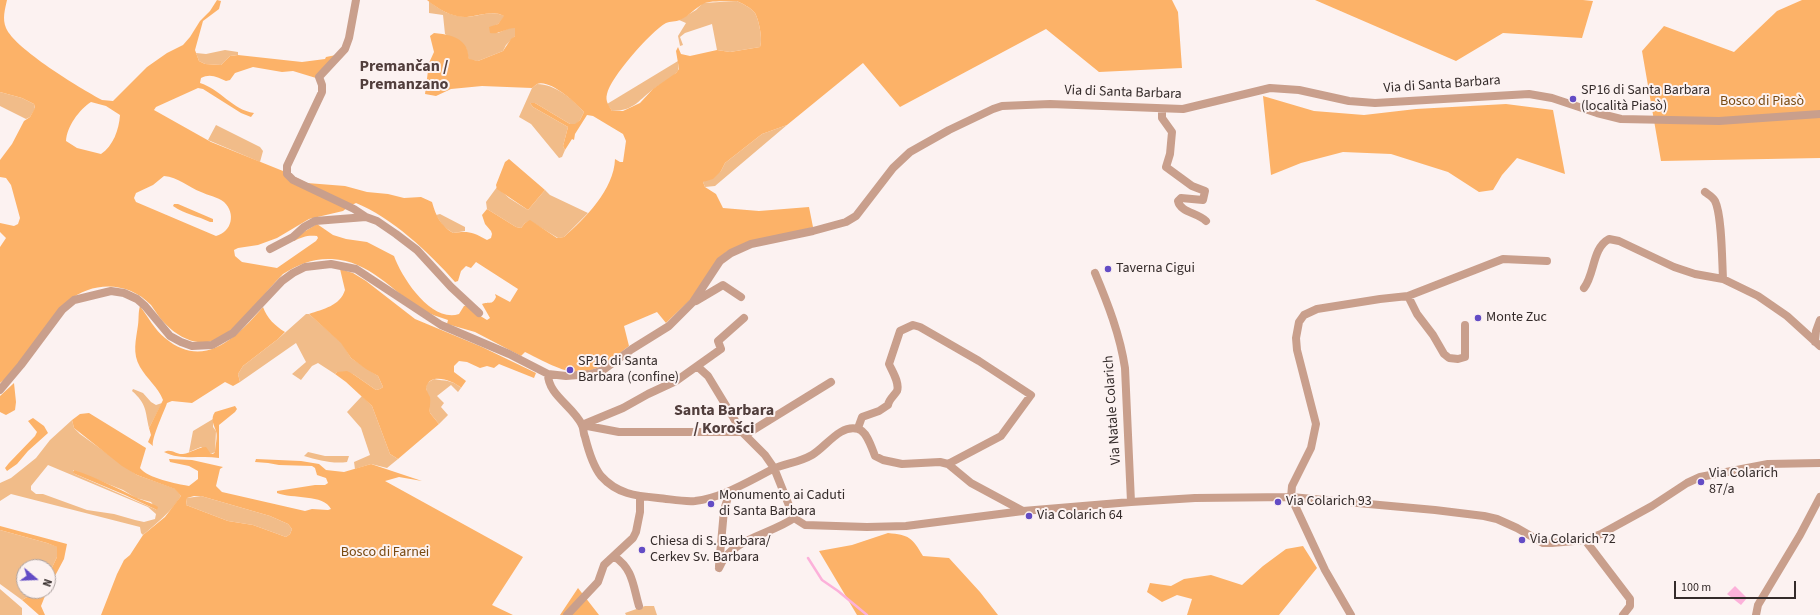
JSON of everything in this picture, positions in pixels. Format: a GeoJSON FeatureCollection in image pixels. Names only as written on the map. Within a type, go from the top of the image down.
{"type":"FeatureCollection","features":[{"type":"Feature","properties":{"kind":"street"},"geometry":{"type":"LineString","coordinates":[[356,0],[345,49],[319,77],[322,85],[322,92],[287,166],[287,174],[293,180],[354,209],[366,217],[377,221],[396,234],[416,250],[450,287],[479,313]]}},
{"type":"Feature","properties":{"kind":"street","name":"Via di Santa Barbara"},"geometry":{"type":"LineString","coordinates":[[693,302],[720,261],[731,253],[751,244],[837,226],[846,222],[856,216],[892,168],[910,152],[949,130],[992,109],[1002,106],[1050,104],[1183,109],[1270,88],[1286,88],[1349,101],[1375,103],[1529,94],[1552,98],[1597,114],[1621,118],[1718,121],[1820,114]]}},
{"type":"Feature","properties":{"kind":"street"},"geometry":{"type":"LineString","coordinates":[[1162,109],[1162,118],[1172,132],[1170,154],[1166,167],[1192,186],[1205,192],[1204,200],[1181,198],[1178,201],[1179,205],[1182,209],[1201,216],[1206,221]]}},
{"type":"Feature","properties":{"kind":"street"},"geometry":{"type":"LineString","coordinates":[[1706,192],[1713,197],[1716,202],[1723,279]]}},
{"type":"Feature","properties":{"kind":"street"},"geometry":{"type":"LineString","coordinates":[[270,249],[292,237],[304,227],[315,222],[366,217]]}},
{"type":"Feature","properties":{"kind":"street"},"geometry":{"type":"LineString","coordinates":[[1584,288],[1588,283],[1603,242],[1609,239],[1618,241],[1674,267],[1695,274],[1723,279],[1758,296],[1772,305],[1818,344]]}},
{"type":"Feature","properties":{"kind":"street"},"geometry":{"type":"LineString","coordinates":[[1351,615],[1325,570],[1290,497],[1292,486],[1311,448],[1316,424],[1297,350],[1296,338],[1299,322],[1304,315],[1317,310],[1380,299],[1408,296],[1503,259],[1547,261]]}},
{"type":"Feature","properties":{"kind":"street"},"geometry":{"type":"LineString","coordinates":[[0,390],[21,365],[62,310],[74,300],[90,295],[111,292],[124,293],[137,299],[145,306],[170,336],[192,346],[212,345],[233,333],[282,281],[305,267],[331,264],[356,270],[441,325],[509,354],[548,374],[566,376],[581,376],[603,370],[632,349],[669,326],[693,302],[724,285],[742,297]]}},
{"type":"Feature","properties":{"kind":"street","name":"Via Natale Colarich"},"geometry":{"type":"LineString","coordinates":[[1095,273],[1116,327],[1122,348],[1125,368],[1131,502]]}},
{"type":"Feature","properties":{"kind":"street"},"geometry":{"type":"LineString","coordinates":[[1408,296],[1417,314],[1433,335],[1444,354],[1450,358],[1458,359],[1465,357],[1465,324]]}},
{"type":"Feature","properties":{"kind":"street"},"geometry":{"type":"LineString","coordinates":[[582,425],[624,408],[648,394],[676,381],[698,367],[721,349],[718,341],[744,318]]}},
{"type":"Feature","properties":{"kind":"street"},"geometry":{"type":"LineString","coordinates":[[1818,344],[1816,331],[1820,320]]}},
{"type":"Feature","properties":{"kind":"street"},"geometry":{"type":"LineString","coordinates":[[858,428],[862,417],[879,411],[888,405],[896,392],[898,385],[889,364],[900,331],[913,325],[979,361],[1031,395],[1001,436],[948,464]]}},
{"type":"Feature","properties":{"kind":"street"},"geometry":{"type":"LineString","coordinates":[[669,326],[680,326]]}},
{"type":"Feature","properties":{"kind":"street"},"geometry":{"type":"LineString","coordinates":[[698,367],[708,376],[744,433],[765,455],[774,468],[794,518],[805,525],[867,527],[906,526],[1023,511],[1131,502],[1195,498],[1290,497],[1484,516],[1497,519],[1517,528],[1543,543],[1552,543],[1585,540],[1601,534],[1652,506],[1687,483],[1700,477],[1768,464],[1820,463]]}},
{"type":"Feature","properties":{"kind":"street"},"geometry":{"type":"LineString","coordinates":[[548,374],[550,387],[582,425],[589,451],[600,474],[618,490],[640,497],[695,501],[730,491],[774,468],[792,464],[807,458],[817,452],[836,435],[846,430],[858,428],[866,436],[875,456],[883,460],[902,464],[940,462],[948,464],[971,483],[1023,511]]}},
{"type":"Feature","properties":{"kind":"street"},"geometry":{"type":"LineString","coordinates":[[582,425],[619,432],[744,433],[831,382]]}},
{"type":"Feature","properties":{"kind":"street"},"geometry":{"type":"LineString","coordinates":[[730,491],[722,522],[718,568],[724,559],[740,544],[794,518]]}},
{"type":"Feature","properties":{"kind":"street"},"geometry":{"type":"LineString","coordinates":[[567,615],[593,589],[598,582],[604,566],[633,538],[636,532],[640,512],[640,497]]}},
{"type":"Feature","properties":{"kind":"street"},"geometry":{"type":"LineString","coordinates":[[1756,615],[1762,599],[1795,544],[1820,497]]}},
{"type":"Feature","properties":{"kind":"street"},"geometry":{"type":"LineString","coordinates":[[1585,540],[1630,599],[1630,606],[1623,615]]}},
{"type":"Feature","properties":{"kind":"street"},"geometry":{"type":"LineString","coordinates":[[615,557],[624,563],[630,571],[638,606]]}},
{"type":"Feature","properties":{"kind":"shaded area"},"geometry":{"type":"Polygon","coordinates":[[[429,1],[442,10],[457,16],[467,17],[494,13],[505,16],[498,24],[492,27],[498,33],[509,28],[515,28],[515,36],[506,45],[503,51],[478,61],[469,60],[466,48],[445,34],[443,15],[429,13],[429,1]]]}},
{"type":"Feature","properties":{"kind":"shaded area"},"geometry":{"type":"Polygon","coordinates":[[[737,1],[749,7],[755,13],[760,30],[760,47],[730,52],[717,50],[712,24],[685,33],[680,37],[683,45],[680,46],[678,36],[686,23],[679,20],[696,10],[703,3],[737,1]]]}},
{"type":"Feature","properties":{"kind":"shaded area"},"geometry":{"type":"Polygon","coordinates":[[[225,50],[238,52],[238,55],[230,56],[221,65],[205,64],[199,61],[196,53],[206,54],[225,50]]]}},
{"type":"Feature","properties":{"kind":"shaded area"},"geometry":{"type":"Polygon","coordinates":[[[678,61],[677,72],[636,104],[626,109],[612,111],[607,104],[678,61]]]}},
{"type":"Feature","properties":{"kind":"shaded area"},"geometry":{"type":"Polygon","coordinates":[[[537,84],[557,89],[575,102],[584,112],[580,120],[575,125],[570,124],[535,103],[530,103],[533,107],[568,127],[563,146],[565,150],[562,157],[559,158],[531,124],[519,117],[532,88],[537,84]]]}},
{"type":"Feature","properties":{"kind":"shaded area"},"geometry":{"type":"Polygon","coordinates":[[[0,92],[22,98],[34,104],[35,109],[30,117],[26,119],[0,106],[0,92]]]}},
{"type":"Feature","properties":{"kind":"shaded area"},"geometry":{"type":"Polygon","coordinates":[[[216,125],[260,147],[263,151],[260,162],[208,140],[216,125]]]}},
{"type":"Feature","properties":{"kind":"shaded area"},"geometry":{"type":"Polygon","coordinates":[[[787,125],[715,186],[705,187],[703,182],[721,171],[725,163],[762,134],[787,125]]]}},
{"type":"Feature","properties":{"kind":"shaded area"},"geometry":{"type":"Polygon","coordinates":[[[497,187],[509,198],[528,210],[545,190],[550,195],[588,213],[564,237],[558,238],[530,221],[525,223],[521,228],[516,227],[487,209],[486,202],[497,187]]]}},
{"type":"Feature","properties":{"kind":"shaded area"},"geometry":{"type":"Polygon","coordinates":[[[440,214],[465,227],[465,231],[453,233],[443,226],[436,215],[440,214]]]}},
{"type":"Feature","properties":{"kind":"shaded area"},"geometry":{"type":"Polygon","coordinates":[[[306,314],[309,314],[342,343],[351,358],[378,376],[383,387],[376,390],[353,374],[337,372],[335,374],[318,363],[312,366],[301,380],[292,374],[306,362],[296,343],[240,382],[238,374],[243,366],[278,339],[306,314]]]}},
{"type":"Feature","properties":{"kind":"shaded area"},"geometry":{"type":"Polygon","coordinates":[[[434,379],[452,382],[461,388],[458,392],[451,385],[437,396],[444,403],[441,407],[448,415],[439,424],[430,413],[426,387],[427,383],[434,379]]]}},
{"type":"Feature","properties":{"kind":"shaded area"},"geometry":{"type":"Polygon","coordinates":[[[133,389],[143,393],[156,405],[162,403],[149,428],[145,408],[132,391],[133,389]]]}},
{"type":"Feature","properties":{"kind":"shaded area"},"geometry":{"type":"Polygon","coordinates":[[[362,396],[372,406],[390,454],[398,459],[387,468],[371,464],[355,469],[354,462],[370,455],[361,428],[347,412],[362,396]]]}},
{"type":"Feature","properties":{"kind":"shaded area"},"geometry":{"type":"Polygon","coordinates":[[[213,419],[213,427],[216,431],[215,452],[211,454],[201,447],[189,452],[193,431],[213,419]]]}},
{"type":"Feature","properties":{"kind":"shaded area"},"geometry":{"type":"Polygon","coordinates":[[[72,420],[74,428],[80,434],[137,475],[176,489],[181,496],[159,522],[143,535],[140,527],[11,494],[0,501],[0,483],[11,478],[36,458],[50,440],[72,420]],[[48,465],[31,486],[31,490],[36,494],[43,494],[87,510],[114,514],[144,522],[155,519],[156,514],[148,507],[48,465]],[[73,470],[75,474],[157,510],[151,502],[136,498],[123,490],[73,470]]]}},
{"type":"Feature","properties":{"kind":"shaded area"},"geometry":{"type":"Polygon","coordinates":[[[308,452],[325,456],[349,456],[347,462],[330,462],[304,456],[308,452]]]}},
{"type":"Feature","properties":{"kind":"shaded area"},"geometry":{"type":"Polygon","coordinates":[[[201,496],[270,516],[288,524],[292,529],[290,534],[286,537],[253,525],[228,521],[186,505],[187,498],[201,496]]]}},
{"type":"Feature","properties":{"kind":"shaded area"},"geometry":{"type":"Polygon","coordinates":[[[0,530],[58,547],[56,559],[16,559],[16,596],[0,584],[0,530]]]}},
{"type":"Feature","properties":{"kind":"shaded area"},"geometry":{"type":"Polygon","coordinates":[[[1735,586],[1747,598],[1741,605],[1727,594],[1735,586]]]}},
{"type":"Feature","properties":{"kind":"shaded area"},"geometry":{"type":"Polygon","coordinates":[[[0,589],[22,608],[22,615],[0,615],[0,589]]]}},
{"type":"Feature","properties":{"kind":"shaded area"},"geometry":{"type":"Polygon","coordinates":[[[645,606],[654,606],[657,615],[626,615],[625,613],[645,606]]]}},
{"type":"Feature","properties":{"kind":"green space"},"geometry":{"type":"Polygon","coordinates":[[[0,0],[7,0],[4,18],[6,28],[12,37],[22,46],[35,57],[79,87],[102,100],[113,101],[147,67],[167,53],[183,45],[217,0],[221,1],[219,9],[203,21],[195,50],[199,61],[205,64],[221,65],[230,56],[238,55],[302,62],[325,59],[326,57],[336,55],[316,78],[293,71],[282,72],[253,67],[235,73],[230,80],[226,81],[211,76],[201,78],[200,83],[214,90],[240,108],[254,113],[251,117],[241,113],[203,89],[198,88],[156,107],[154,110],[211,142],[283,171],[307,183],[345,186],[367,192],[388,194],[404,198],[421,197],[432,202],[439,220],[453,233],[470,233],[487,240],[491,238],[492,234],[485,224],[482,215],[487,209],[516,227],[521,228],[530,220],[557,238],[564,237],[589,212],[604,192],[610,182],[615,159],[623,162],[626,141],[623,134],[593,116],[587,115],[575,134],[574,140],[572,139],[565,150],[563,146],[568,127],[533,107],[530,103],[535,103],[570,124],[575,124],[580,120],[584,112],[555,88],[542,83],[537,84],[532,88],[482,86],[451,89],[436,96],[425,94],[429,63],[434,52],[430,36],[434,33],[447,35],[460,40],[466,47],[469,59],[478,61],[503,51],[511,39],[515,36],[515,28],[490,33],[489,27],[498,24],[504,16],[490,13],[467,17],[456,16],[441,10],[427,0],[1172,0],[1178,12],[1182,68],[1099,72],[1046,29],[900,107],[863,63],[787,125],[762,134],[725,163],[721,171],[713,179],[703,182],[705,187],[716,194],[723,208],[759,211],[809,207],[813,227],[726,252],[691,299],[666,323],[657,312],[624,326],[629,346],[600,366],[589,371],[578,372],[568,371],[556,367],[525,352],[521,356],[475,332],[447,324],[448,320],[422,310],[380,278],[358,265],[346,261],[325,259],[307,262],[283,274],[234,327],[218,339],[210,342],[194,341],[179,335],[160,318],[151,305],[132,291],[110,286],[88,290],[78,294],[68,301],[15,371],[0,383],[0,247],[6,238],[0,232],[0,223],[14,226],[18,224],[20,218],[11,185],[6,178],[0,177],[0,160],[12,144],[24,121],[30,117],[35,108],[34,104],[22,98],[0,92],[0,0]],[[737,1],[706,3],[700,6],[680,20],[666,23],[641,45],[615,77],[610,87],[607,94],[607,99],[612,111],[623,111],[640,103],[653,89],[676,73],[679,69],[676,51],[678,47],[681,54],[690,56],[717,50],[730,52],[760,47],[761,40],[758,20],[755,13],[751,9],[737,1]],[[91,102],[71,124],[66,141],[77,148],[101,154],[109,147],[115,137],[120,115],[106,106],[91,102]],[[164,176],[153,185],[136,193],[134,198],[136,202],[216,236],[226,231],[229,226],[231,217],[230,211],[228,206],[222,200],[169,177],[164,176]],[[356,203],[343,211],[309,219],[277,238],[258,245],[238,248],[234,250],[235,256],[242,262],[277,268],[316,241],[318,238],[317,236],[300,238],[294,241],[292,239],[317,224],[333,235],[346,239],[367,242],[394,256],[404,276],[419,297],[438,312],[448,315],[459,314],[464,306],[470,305],[477,314],[487,320],[490,318],[482,304],[493,301],[496,297],[495,294],[510,302],[518,289],[476,262],[471,268],[466,266],[461,271],[458,281],[455,282],[422,248],[383,217],[356,203]]]}},
{"type":"Feature","properties":{"kind":"green space"},"geometry":{"type":"Polygon","coordinates":[[[1315,0],[1593,1],[1582,38],[1503,33],[1456,61],[1315,0]]]}},
{"type":"Feature","properties":{"kind":"green space","name":"Bosco di Piasò"},"geometry":{"type":"Polygon","coordinates":[[[1802,0],[1820,0],[1820,158],[1661,161],[1642,51],[1664,26],[1734,52],[1777,11],[1802,0]]]}},
{"type":"Feature","properties":{"kind":"green space"},"geometry":{"type":"Polygon","coordinates":[[[1263,96],[1314,111],[1364,115],[1416,109],[1506,104],[1553,110],[1565,174],[1517,158],[1502,175],[1493,190],[1479,192],[1448,172],[1391,154],[1343,152],[1301,163],[1271,175],[1263,96]]]}},
{"type":"Feature","properties":{"kind":"green space"},"geometry":{"type":"Polygon","coordinates":[[[509,159],[545,190],[528,210],[497,189],[496,185],[505,162],[509,159]]]}},
{"type":"Feature","properties":{"kind":"green space"},"geometry":{"type":"Polygon","coordinates":[[[174,204],[178,204],[213,219],[213,222],[182,211],[173,206],[174,204]]]}},
{"type":"Feature","properties":{"kind":"green space"},"geometry":{"type":"Polygon","coordinates":[[[340,269],[353,273],[366,281],[415,319],[482,347],[536,373],[534,378],[499,364],[494,368],[487,366],[480,368],[467,362],[459,361],[454,366],[454,372],[466,381],[461,388],[458,385],[443,379],[433,379],[430,381],[426,388],[430,397],[430,413],[439,424],[398,459],[390,454],[372,406],[335,374],[337,372],[347,371],[376,390],[383,387],[378,376],[351,358],[341,343],[309,314],[330,306],[339,300],[343,295],[345,290],[340,269]]]}},
{"type":"Feature","properties":{"kind":"green space"},"geometry":{"type":"Polygon","coordinates":[[[140,306],[161,335],[179,347],[193,351],[206,351],[231,339],[263,307],[272,321],[285,332],[243,366],[238,374],[240,382],[233,386],[225,382],[192,403],[172,401],[167,403],[156,432],[153,446],[148,442],[151,435],[149,428],[163,400],[140,367],[136,357],[135,352],[140,306]]]}},
{"type":"Feature","properties":{"kind":"green space"},"geometry":{"type":"Polygon","coordinates":[[[14,383],[16,402],[15,410],[6,415],[0,412],[0,396],[14,383]]]}},
{"type":"Feature","properties":{"kind":"green space"},"geometry":{"type":"Polygon","coordinates":[[[235,406],[237,409],[235,412],[219,425],[219,458],[184,457],[171,455],[164,452],[172,451],[178,454],[183,454],[206,447],[211,454],[213,454],[215,452],[217,436],[213,422],[215,412],[235,406]]]}},
{"type":"Feature","properties":{"kind":"green space","name":"Bosco di Farnei"},"geometry":{"type":"Polygon","coordinates":[[[89,413],[146,448],[140,468],[155,478],[189,486],[198,479],[198,471],[189,466],[170,462],[169,459],[192,460],[223,467],[220,469],[216,486],[222,492],[305,511],[312,509],[331,509],[322,501],[283,495],[277,493],[277,491],[315,485],[325,485],[328,483],[326,478],[317,475],[315,468],[312,466],[279,465],[255,462],[256,459],[301,461],[319,464],[326,470],[344,472],[371,464],[422,481],[399,477],[385,481],[523,557],[492,605],[513,615],[101,615],[124,560],[130,555],[143,535],[165,517],[181,496],[175,489],[137,475],[122,466],[74,428],[72,420],[80,414],[89,413]],[[201,496],[187,498],[186,505],[228,521],[253,525],[286,537],[290,534],[292,529],[288,524],[270,516],[201,496]]]}},
{"type":"Feature","properties":{"kind":"green space"},"geometry":{"type":"Polygon","coordinates":[[[33,418],[44,426],[48,433],[28,451],[17,464],[7,471],[5,468],[37,432],[28,421],[33,418]]]}},
{"type":"Feature","properties":{"kind":"green space"},"geometry":{"type":"Polygon","coordinates":[[[74,470],[152,504],[158,507],[157,510],[75,474],[73,472],[74,470]]]}},
{"type":"Feature","properties":{"kind":"green space"},"geometry":{"type":"Polygon","coordinates":[[[0,526],[67,544],[64,559],[56,574],[57,547],[0,530],[0,526]]]}},
{"type":"Feature","properties":{"kind":"green space"},"geometry":{"type":"Polygon","coordinates":[[[888,533],[909,538],[913,541],[923,556],[949,558],[980,592],[998,615],[857,615],[819,551],[852,545],[888,533]]]}},
{"type":"Feature","properties":{"kind":"green space"},"geometry":{"type":"Polygon","coordinates":[[[1303,546],[1317,568],[1279,615],[1187,615],[1192,599],[1177,595],[1162,602],[1147,592],[1150,583],[1171,586],[1184,579],[1211,575],[1242,585],[1263,566],[1286,549],[1303,546]]]}},
{"type":"Feature","properties":{"kind":"green space"},"geometry":{"type":"Polygon","coordinates":[[[578,588],[599,615],[560,615],[578,588]]]}},
{"type":"Feature","properties":{"kind":"green space"},"geometry":{"type":"Polygon","coordinates":[[[44,599],[41,606],[45,615],[39,615],[22,600],[44,599]]]}},
{"type":"Feature","properties":{"kind":"waterway"},"geometry":{"type":"LineString","coordinates":[[808,558],[822,580],[867,615]]}},
{"type":"Feature","properties":{"kind":"place","name":"SP16 di Santa Barbara (località Piasò)"},"geometry":{"type":"Point","coordinates":[1573,99]}},
{"type":"Feature","properties":{"kind":"place","name":"Taverna Cigui"},"geometry":{"type":"Point","coordinates":[1108,269]}},
{"type":"Feature","properties":{"kind":"place","name":"Monte Zuc"},"geometry":{"type":"Point","coordinates":[1478,318]}},
{"type":"Feature","properties":{"kind":"place","name":"SP16 di Santa Barbara (confine)"},"geometry":{"type":"Point","coordinates":[570,370]}},
{"type":"Feature","properties":{"kind":"place","name":"Via Colarich 87/a"},"geometry":{"type":"Point","coordinates":[1701,482]}},
{"type":"Feature","properties":{"kind":"place","name":"Via Colarich 93"},"geometry":{"type":"Point","coordinates":[1278,502]}},
{"type":"Feature","properties":{"kind":"place","name":"Monumento ai Caduti di Santa Barbara"},"geometry":{"type":"Point","coordinates":[711,504]}},
{"type":"Feature","properties":{"kind":"place","name":"Via Colarich 64"},"geometry":{"type":"Point","coordinates":[1029,516]}},
{"type":"Feature","properties":{"kind":"place","name":"Via Colarich 72"},"geometry":{"type":"Point","coordinates":[1522,540]}},
{"type":"Feature","properties":{"kind":"place","name":"Chiesa di S. Barbara/ Cerkev Sv. Barbara"},"geometry":{"type":"Point","coordinates":[642,550]}},
{"type":"Feature","properties":{"kind":"district","name":"Premančan / Premanzano"},"geometry":{"type":"Point","coordinates":[404,76]}},
{"type":"Feature","properties":{"kind":"district","name":"Santa Barbara / Korošci"},"geometry":{"type":"Point","coordinates":[724,420]}}]}
